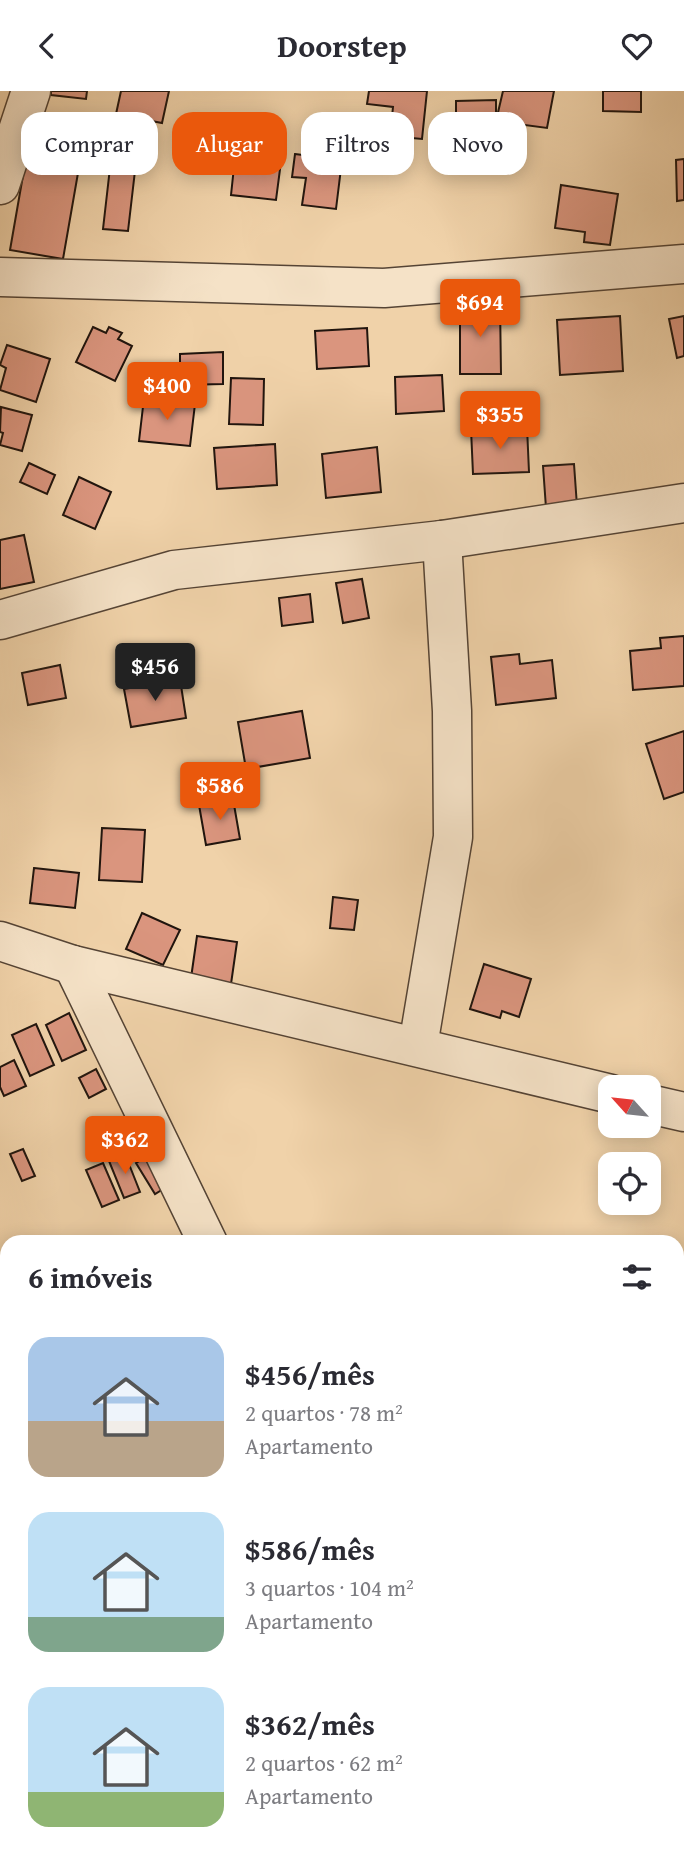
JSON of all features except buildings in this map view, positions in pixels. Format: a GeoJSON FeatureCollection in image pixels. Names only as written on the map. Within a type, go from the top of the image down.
{"type":"FeatureCollection","features":[{"type":"Feature","properties":{"kind":"street"},"geometry":{"type":"LineString","coordinates":[[0,185],[31,91]]}},
{"type":"Feature","properties":{"kind":"street"},"geometry":{"type":"LineString","coordinates":[[0,277],[384,288],[684,264]]}},
{"type":"Feature","properties":{"kind":"street"},"geometry":{"type":"LineString","coordinates":[[0,620],[174,570],[442,540],[684,503]]}},
{"type":"Feature","properties":{"kind":"street"},"geometry":{"type":"LineString","coordinates":[[418,1046],[453,837],[452,711],[442,540]]}},
{"type":"Feature","properties":{"kind":"street"},"geometry":{"type":"LineString","coordinates":[[0,941],[73,965],[598,1091]]}},
{"type":"Feature","properties":{"kind":"street"},"geometry":{"type":"LineString","coordinates":[[73,965],[204,1235]]}},
{"type":"Feature","properties":{"kind":"street"},"geometry":{"type":"LineString","coordinates":[[662,1107],[684,1112]]}}]}
